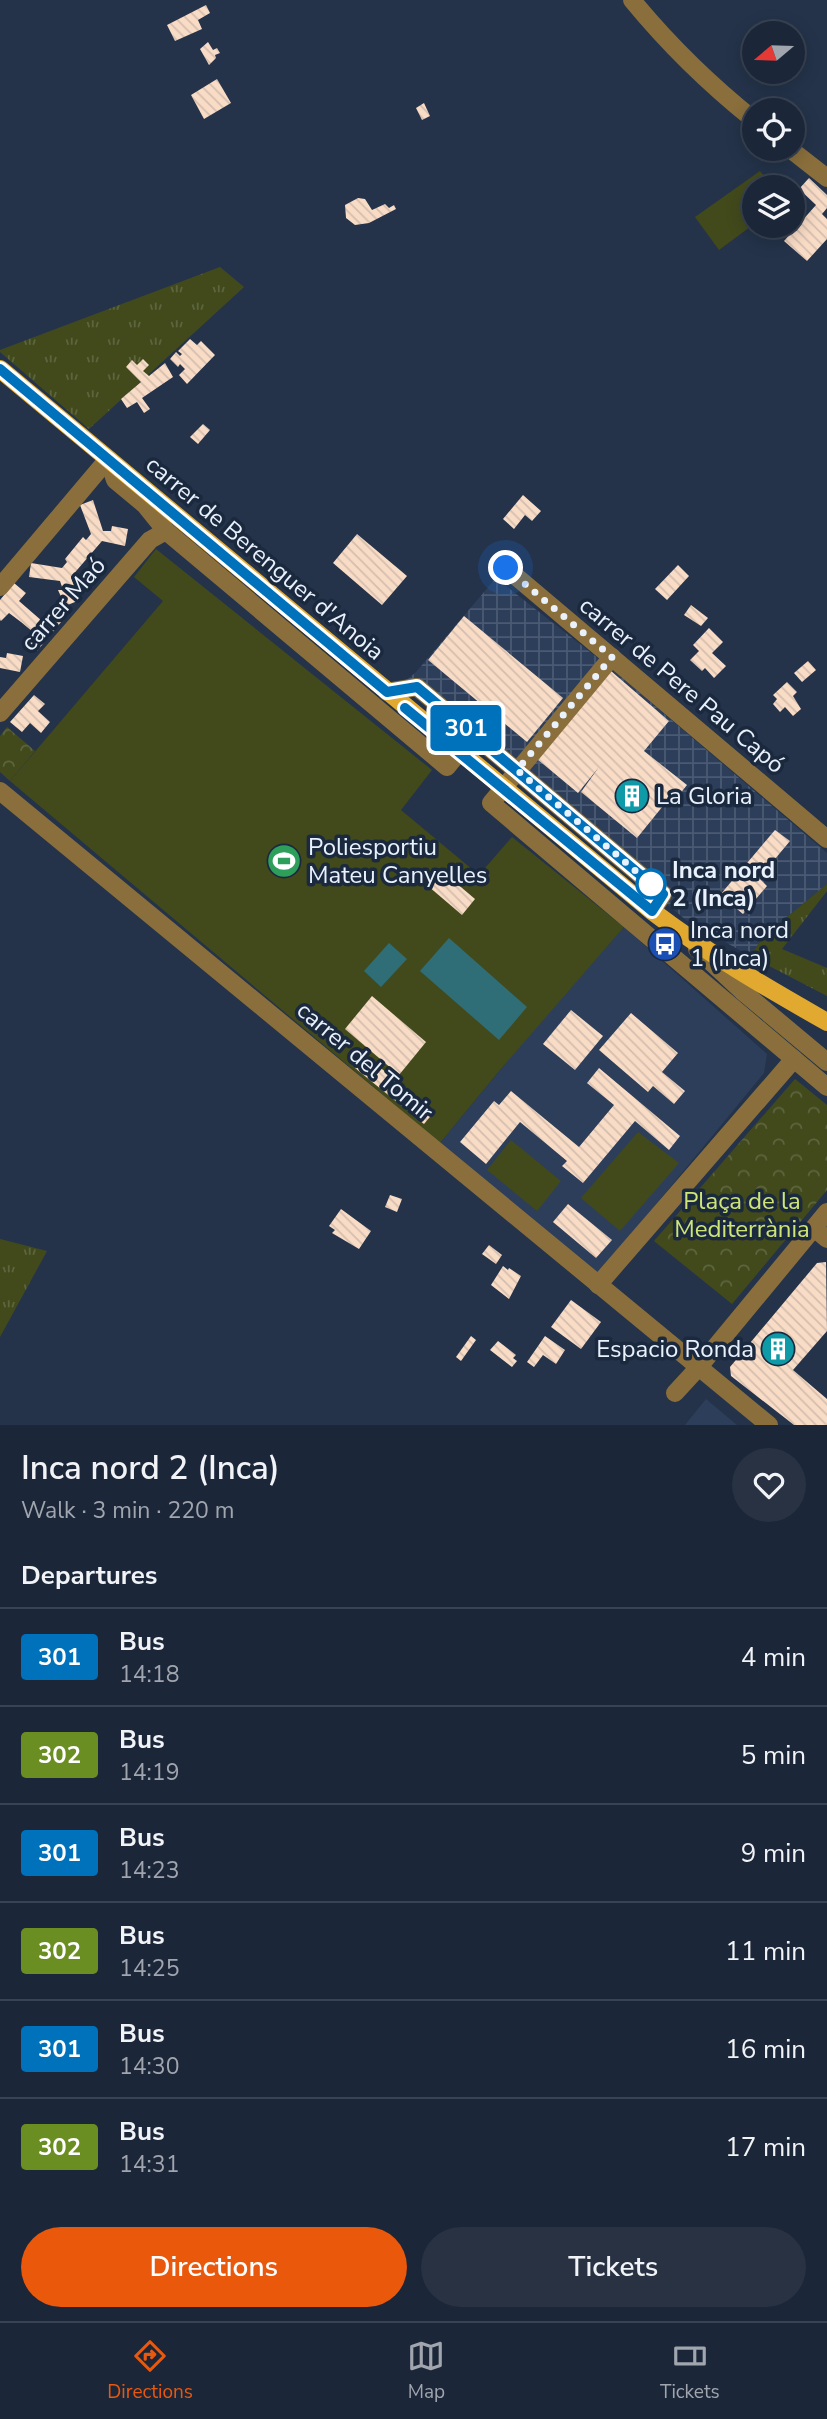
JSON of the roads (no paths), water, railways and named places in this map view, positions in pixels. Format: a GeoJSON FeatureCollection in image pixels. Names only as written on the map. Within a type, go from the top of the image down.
{"type":"FeatureCollection","features":[{"type":"Feature","properties":{"kind":"main road","name":"carrer de Berenguer d'Anoia"},"geometry":{"type":"LineString","coordinates":[[0,369],[652,911],[735,968],[827,1022]]}},
{"type":"Feature","properties":{"kind":"street"},"geometry":{"type":"LineString","coordinates":[[632,0],[663,37],[714,89],[742,111]]}},
{"type":"Feature","properties":{"kind":"street"},"geometry":{"type":"LineString","coordinates":[[805,161],[827,178]]}},
{"type":"Feature","properties":{"kind":"street"},"geometry":{"type":"LineString","coordinates":[[108,459],[115,480],[145,505],[166,531],[447,767],[460,752]]}},
{"type":"Feature","properties":{"kind":"street"},"geometry":{"type":"LineString","coordinates":[[0,587],[108,459]]}},
{"type":"Feature","properties":{"kind":"street","name":"carrer Maó"},"geometry":{"type":"LineString","coordinates":[[0,713],[150,540],[166,531]]}},
{"type":"Feature","properties":{"kind":"street","name":"carrer de Pere Pau Capó"},"geometry":{"type":"LineString","coordinates":[[506,568],[827,839]]}},
{"type":"Feature","properties":{"kind":"street"},"geometry":{"type":"LineString","coordinates":[[612,657],[491,803],[827,1087]]}},
{"type":"Feature","properties":{"kind":"street"},"geometry":{"type":"LineString","coordinates":[[387,692],[417,687],[663,894],[652,911]]}},
{"type":"Feature","properties":{"kind":"street","name":"carrer del Tomir"},"geometry":{"type":"LineString","coordinates":[[0,791],[769,1425]]}},
{"type":"Feature","properties":{"kind":"street"},"geometry":{"type":"LineString","coordinates":[[682,934],[742,991],[827,1062]]}},
{"type":"Feature","properties":{"kind":"street"},"geometry":{"type":"LineString","coordinates":[[598,1285],[794,1059]]}},
{"type":"Feature","properties":{"kind":"street"},"geometry":{"type":"LineString","coordinates":[[675,1393],[820,1233],[827,1212]]}},
{"type":"Feature","properties":{"kind":"place","name":"La Gloria"},"geometry":{"type":"Point","coordinates":[632,796]}},
{"type":"Feature","properties":{"kind":"place","name":"Poliesportiu Mateu Canyelles"},"geometry":{"type":"Point","coordinates":[284,861]}},
{"type":"Feature","properties":{"kind":"place","name":"Inca nord 2 (Inca)"},"geometry":{"type":"Point","coordinates":[651,884]}},
{"type":"Feature","properties":{"kind":"place","name":"Inca nord 1 (Inca)"},"geometry":{"type":"Point","coordinates":[665,944]}},
{"type":"Feature","properties":{"kind":"place","name":"Espacio Ronda"},"geometry":{"type":"Point","coordinates":[778,1349]}},
{"type":"Feature","properties":{"kind":"park label","name":"Plaça de la Mediterrània"},"geometry":{"type":"Point","coordinates":[742,1215]}}]}
